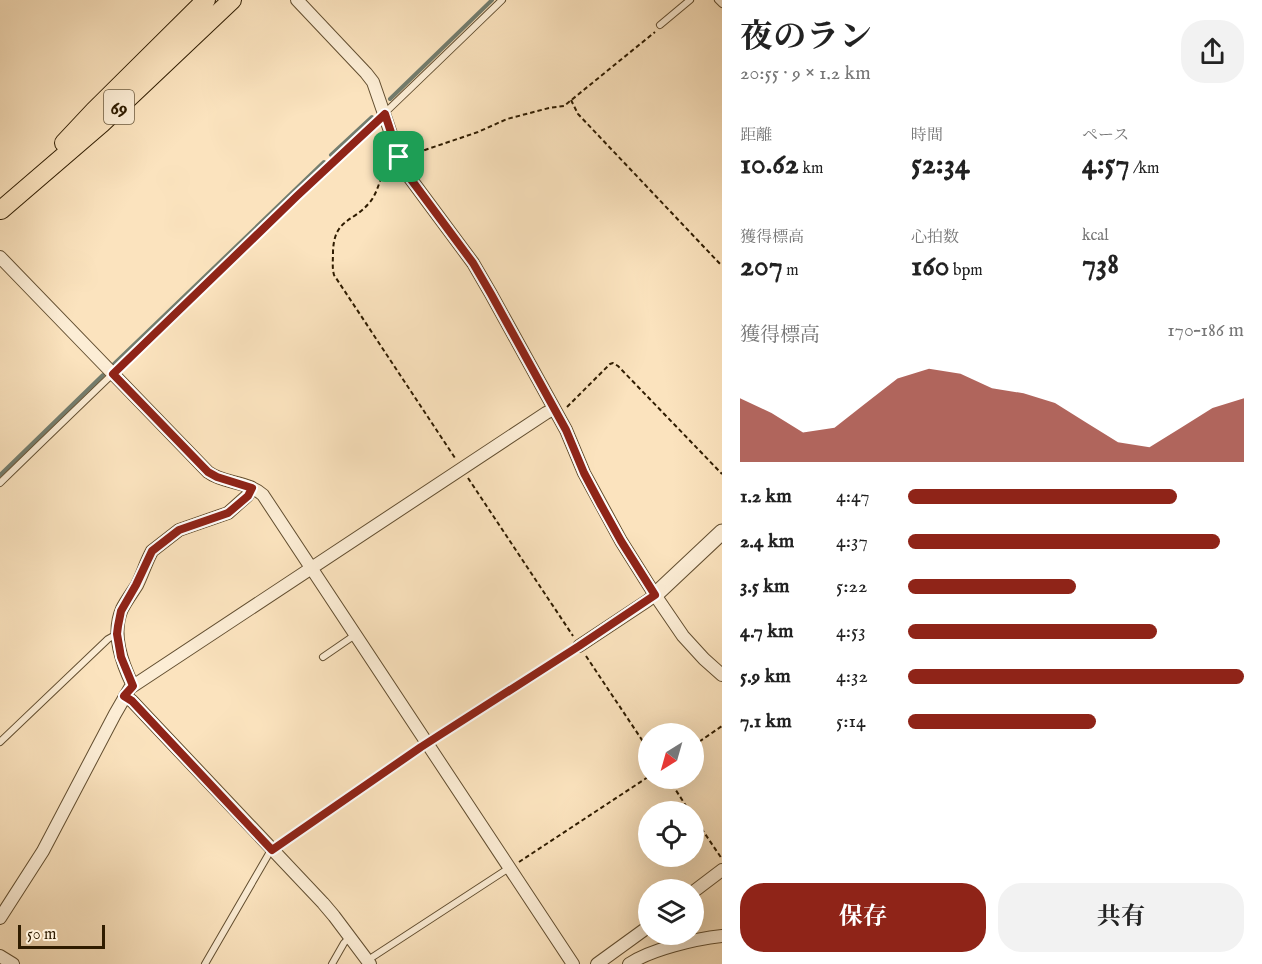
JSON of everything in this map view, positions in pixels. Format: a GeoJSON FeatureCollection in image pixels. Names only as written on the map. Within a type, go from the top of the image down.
{"type":"FeatureCollection","features":[{"type":"Feature","properties":{"kind":"main road","name":"69"},"geometry":{"type":"LineString","coordinates":[[0,210],[94,111],[206,0]]}},
{"type":"Feature","properties":{"kind":"main road","name":"69"},"geometry":{"type":"LineString","coordinates":[[0,210],[101,124],[232,0]]}},
{"type":"Feature","properties":{"kind":"street"},"geometry":{"type":"LineString","coordinates":[[297,0],[373,82],[407,174],[473,263],[518,340],[566,430],[584,473],[621,541],[655,595],[693,647],[722,675]]}},
{"type":"Feature","properties":{"kind":"street"},"geometry":{"type":"LineString","coordinates":[[0,257],[208,472],[252,488],[262,495],[573,964]]}},
{"type":"Feature","properties":{"kind":"street"},"geometry":{"type":"LineString","coordinates":[[0,918],[43,851],[124,696],[133,686],[546,413],[556,411]]}},
{"type":"Feature","properties":{"kind":"street"},"geometry":{"type":"LineString","coordinates":[[133,686],[121,657],[117,634],[121,611],[152,551],[179,530],[228,513],[248,496],[252,488]]}},
{"type":"Feature","properties":{"kind":"street"},"geometry":{"type":"LineString","coordinates":[[579,646],[655,595],[722,532]]}},
{"type":"Feature","properties":{"kind":"street"},"geometry":{"type":"LineString","coordinates":[[124,696],[132,701],[334,916],[368,962]]}},
{"type":"Feature","properties":{"kind":"street"},"geometry":{"type":"LineString","coordinates":[[704,884],[722,870]]}},
{"type":"Feature","properties":{"kind":"street"},"geometry":{"type":"LineString","coordinates":[[597,964],[638,934]]}},
{"type":"Feature","properties":{"kind":"street"},"geometry":{"type":"LineString","coordinates":[[629,964],[674,946],[722,936]]}},
{"type":"Feature","properties":{"kind":"street"},"geometry":{"type":"LineString","coordinates":[[0,956],[13,964]]}},
{"type":"Feature","properties":{"kind":"lane"},"geometry":{"type":"LineString","coordinates":[[0,483],[502,0]]}},
{"type":"Feature","properties":{"kind":"lane"},"geometry":{"type":"LineString","coordinates":[[660,25],[690,0]]}},
{"type":"Feature","properties":{"kind":"lane"},"geometry":{"type":"LineString","coordinates":[[718,0],[722,4]]}},
{"type":"Feature","properties":{"kind":"lane"},"geometry":{"type":"LineString","coordinates":[[0,742],[108,639],[117,634]]}},
{"type":"Feature","properties":{"kind":"lane"},"geometry":{"type":"LineString","coordinates":[[322,657],[355,635]]}},
{"type":"Feature","properties":{"kind":"lane"},"geometry":{"type":"LineString","coordinates":[[205,964],[272,850],[427,744]]}},
{"type":"Feature","properties":{"kind":"lane"},"geometry":{"type":"LineString","coordinates":[[368,962],[509,868]]}},
{"type":"Feature","properties":{"kind":"lane"},"geometry":{"type":"LineString","coordinates":[[332,964],[344,943],[350,938]]}},
{"type":"Feature","properties":{"kind":"path"},"geometry":{"type":"LineString","coordinates":[[638,734],[332,270],[333,248],[338,230],[342,224],[369,203],[386,166],[391,161],[478,132],[507,119],[564,106],[655,32],[660,25]]}},
{"type":"Feature","properties":{"kind":"path"},"geometry":{"type":"LineString","coordinates":[[571,100],[579,114],[722,266]]}},
{"type":"Feature","properties":{"kind":"path"},"geometry":{"type":"LineString","coordinates":[[556,411],[566,407],[609,364],[613,363],[722,474]]}},
{"type":"Feature","properties":{"kind":"path"},"geometry":{"type":"LineString","coordinates":[[427,744],[579,646]]}},
{"type":"Feature","properties":{"kind":"path"},"geometry":{"type":"LineString","coordinates":[[704,738],[722,726]]}},
{"type":"Feature","properties":{"kind":"path"},"geometry":{"type":"LineString","coordinates":[[509,868],[638,784]]}},
{"type":"Feature","properties":{"kind":"path"},"geometry":{"type":"LineString","coordinates":[[704,832],[722,859]]}},
{"type":"Feature","properties":{"kind":"waterway"},"geometry":{"type":"LineString","coordinates":[[390,99],[492,0]]}},
{"type":"Feature","properties":{"kind":"waterway"},"geometry":{"type":"LineString","coordinates":[[331,155],[372,117]]}},
{"type":"Feature","properties":{"kind":"waterway"},"geometry":{"type":"LineString","coordinates":[[114,364],[324,162]]}},
{"type":"Feature","properties":{"kind":"waterway"},"geometry":{"type":"LineString","coordinates":[[0,475],[103,375]]}},
{"type":"Feature","properties":{"kind":"route"},"geometry":{"type":"LineString","coordinates":[[385,114],[399,157],[415,186],[473,263],[518,340],[566,430],[584,473],[601,505],[655,595],[421,747],[272,850],[132,701],[124,696],[133,686],[121,657],[117,634],[121,611],[152,551],[179,530],[228,513],[248,496],[252,488],[208,472],[113,374],[385,114]]}}]}
